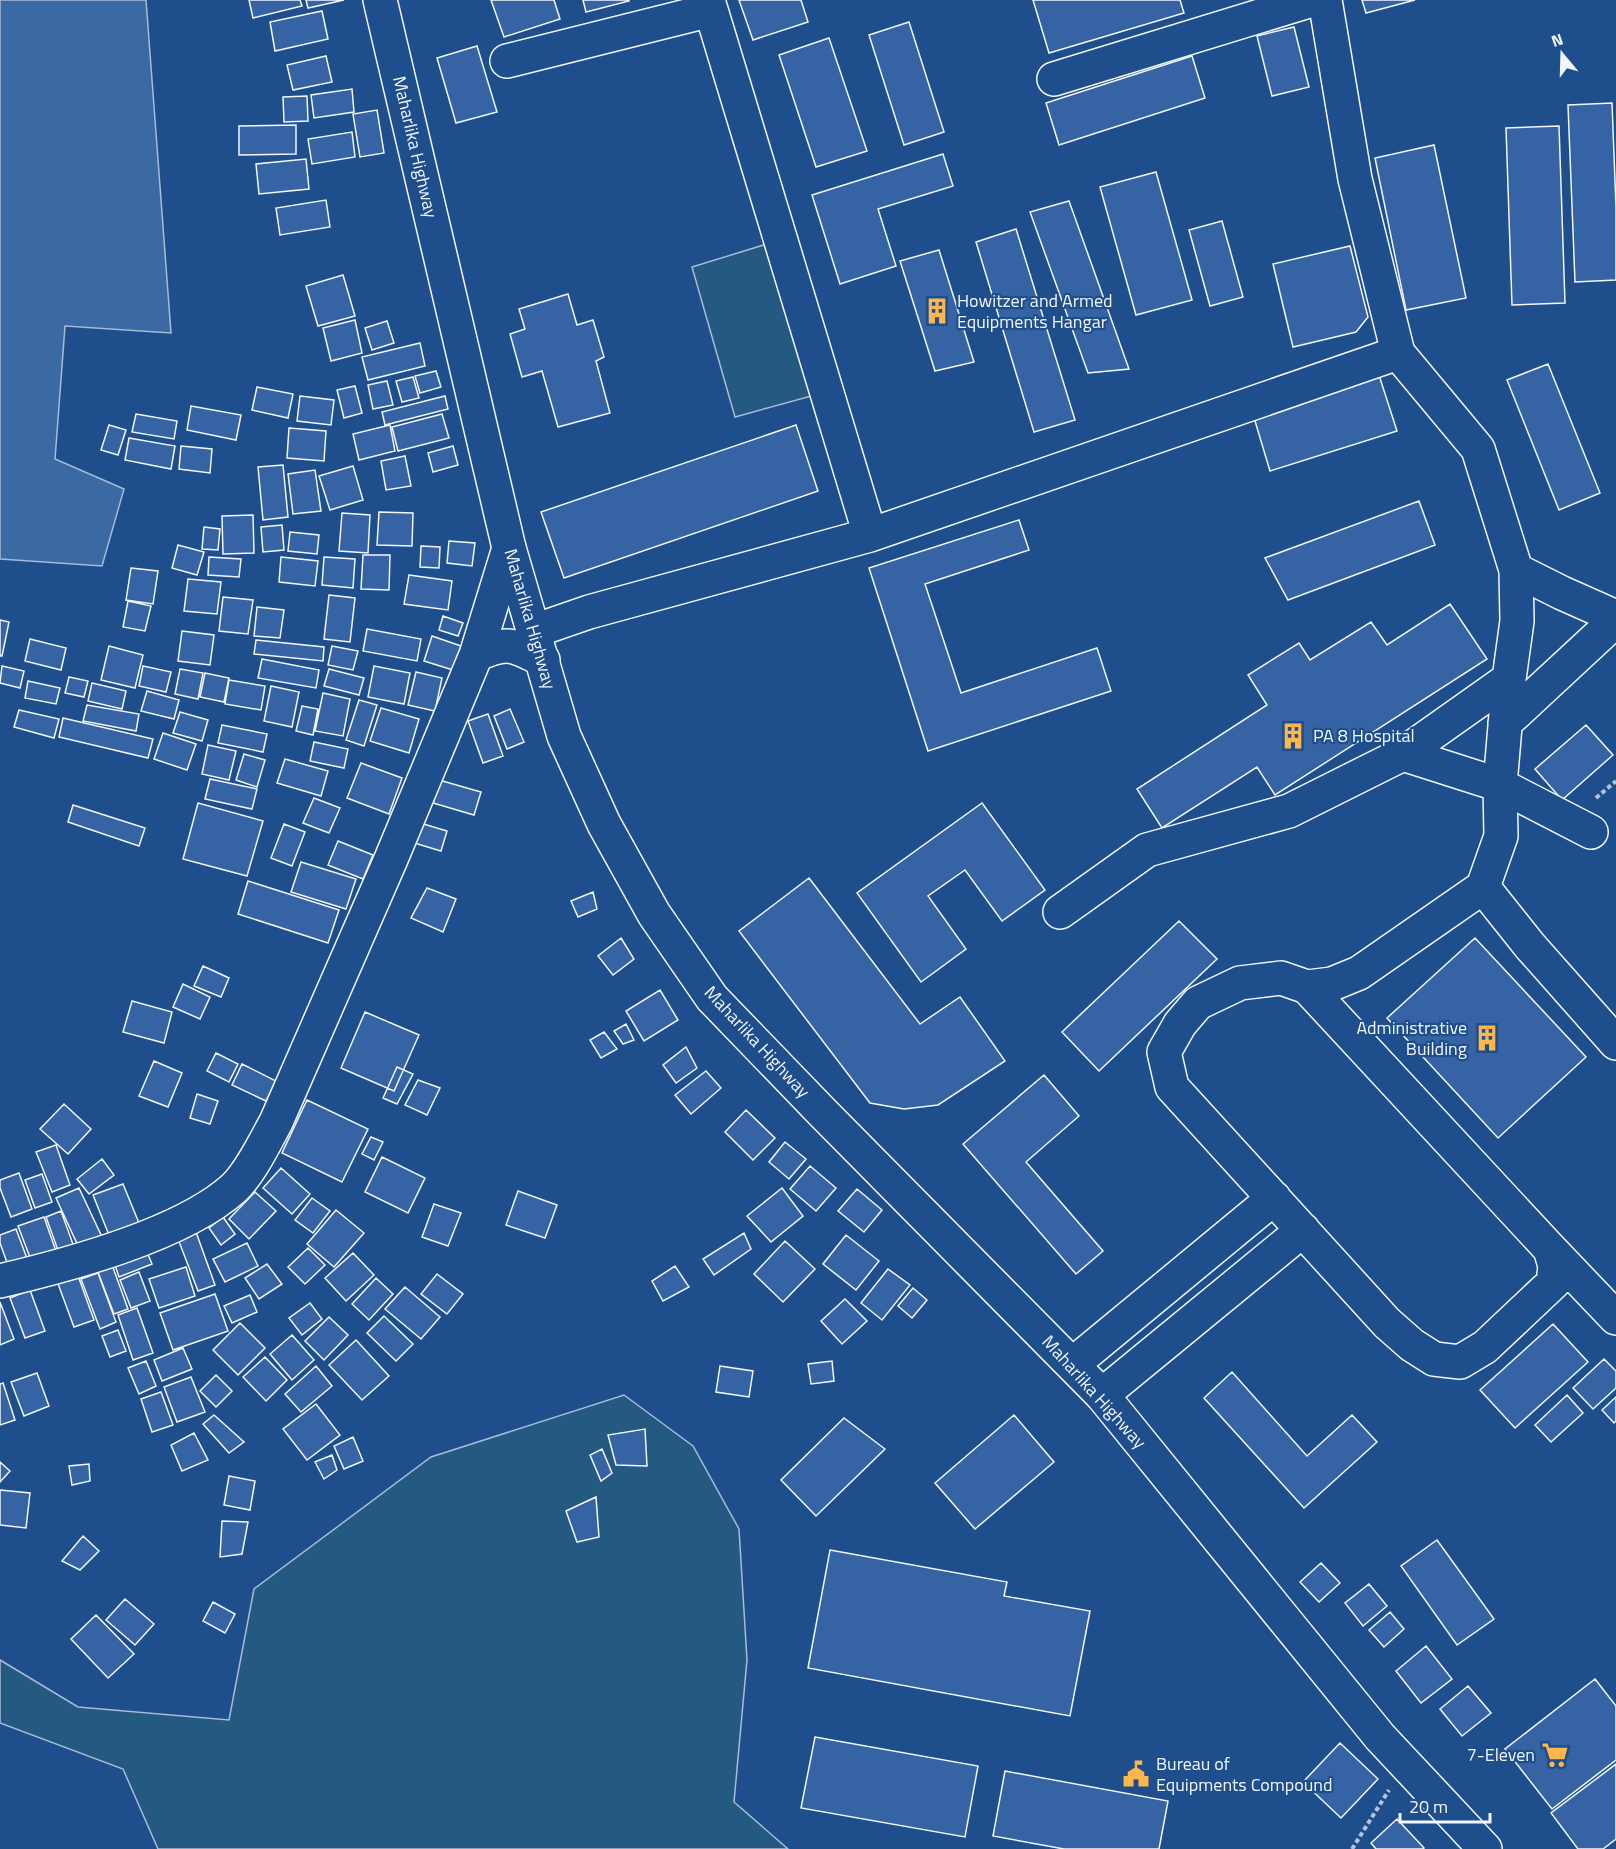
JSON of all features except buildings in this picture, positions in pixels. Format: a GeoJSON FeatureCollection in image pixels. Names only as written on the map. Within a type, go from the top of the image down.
{"type":"FeatureCollection","features":[{"type":"Feature","properties":{"kind":"main road","name":"Maharlika Highway"},"geometry":{"type":"LineString","coordinates":[[380,0],[509,548],[564,736],[604,824],[654,914],[712,998],[1102,1395],[1380,1737],[1485,1849]]}},
{"type":"Feature","properties":{"kind":"main road"},"geometry":{"type":"LineString","coordinates":[[1054,79],[1312,0]]}},
{"type":"Feature","properties":{"kind":"main road"},"geometry":{"type":"LineString","coordinates":[[1325,0],[1355,179],[1398,353],[1478,449],[1516,570],[1517,621],[1509,679],[1500,785],[1501,836],[1483,887],[1359,973],[1332,984],[1307,987],[1281,978],[1240,983],[1198,1003],[1180,1024],[1164,1052],[1172,1087],[1387,1323],[1412,1345],[1434,1359],[1460,1362],[1485,1347],[1553,1283],[1555,1266],[1551,1249]]}},
{"type":"Feature","properties":{"kind":"main road"},"geometry":{"type":"LineString","coordinates":[[507,61],[709,5],[870,535]]}},
{"type":"Feature","properties":{"kind":"main road"},"geometry":{"type":"LineString","coordinates":[[476,656],[493,647],[512,645],[523,649],[538,645],[589,612],[870,535],[1398,353]]}},
{"type":"Feature","properties":{"kind":"main road"},"geometry":{"type":"LineString","coordinates":[[0,1281],[95,1255],[157,1232],[201,1211],[235,1187],[256,1159],[276,1122],[476,656],[509,548]]}},
{"type":"Feature","properties":{"kind":"main road"},"geometry":{"type":"LineString","coordinates":[[1505,723],[1616,618],[1516,570]]}},
{"type":"Feature","properties":{"kind":"main road"},"geometry":{"type":"LineString","coordinates":[[1060,912],[1147,850],[1289,811],[1403,754],[1509,679]]}},
{"type":"Feature","properties":{"kind":"main road"},"geometry":{"type":"LineString","coordinates":[[1403,754],[1500,785],[1591,832]]}},
{"type":"Feature","properties":{"kind":"main road"},"geometry":{"type":"LineString","coordinates":[[1483,887],[1530,946],[1616,1043]]}},
{"type":"Feature","properties":{"kind":"main road"},"geometry":{"type":"LineString","coordinates":[[1307,987],[1616,1318]]}},
{"type":"Feature","properties":{"kind":"main road"},"geometry":{"type":"LineString","coordinates":[[1073,1364],[1274,1198]]}},
{"type":"Feature","properties":{"kind":"main road"},"geometry":{"type":"LineString","coordinates":[[1102,1395],[1303,1230]]}},
{"type":"Feature","properties":{"kind":"path"},"geometry":{"type":"LineString","coordinates":[[1352,1849],[1406,1764]]}},
{"type":"Feature","properties":{"kind":"shaded area"},"geometry":{"type":"Polygon","coordinates":[[[0,0],[146,0],[171,333],[65,326],[55,459],[124,489],[102,566],[0,559],[0,0]]]}},
{"type":"Feature","properties":{"kind":"shaded area"},"geometry":{"type":"Polygon","coordinates":[[[783,239],[826,392],[735,417],[692,267],[783,239]]]}},
{"type":"Feature","properties":{"kind":"shaded area"},"geometry":{"type":"Polygon","coordinates":[[[624,1395],[693,1446],[739,1529],[747,1660],[734,1802],[788,1849],[158,1849],[123,1769],[0,1723],[0,1660],[78,1707],[229,1720],[254,1589],[431,1457],[624,1395]]]}},
{"type":"Feature","properties":{"kind":"place","name":"Howitzer and Armed Equipments Hangar"},"geometry":{"type":"Point","coordinates":[937,311]}},
{"type":"Feature","properties":{"kind":"place","name":"PA 8 Hospital"},"geometry":{"type":"Point","coordinates":[1293,736]}},
{"type":"Feature","properties":{"kind":"place","name":"Administrative Building"},"geometry":{"type":"Point","coordinates":[1487,1038]}},
{"type":"Feature","properties":{"kind":"place","name":"7-Eleven"},"geometry":{"type":"Point","coordinates":[1555,1755]}},
{"type":"Feature","properties":{"kind":"place","name":"Bureau of Equipments Compound"},"geometry":{"type":"Point","coordinates":[1136,1774]}}]}
